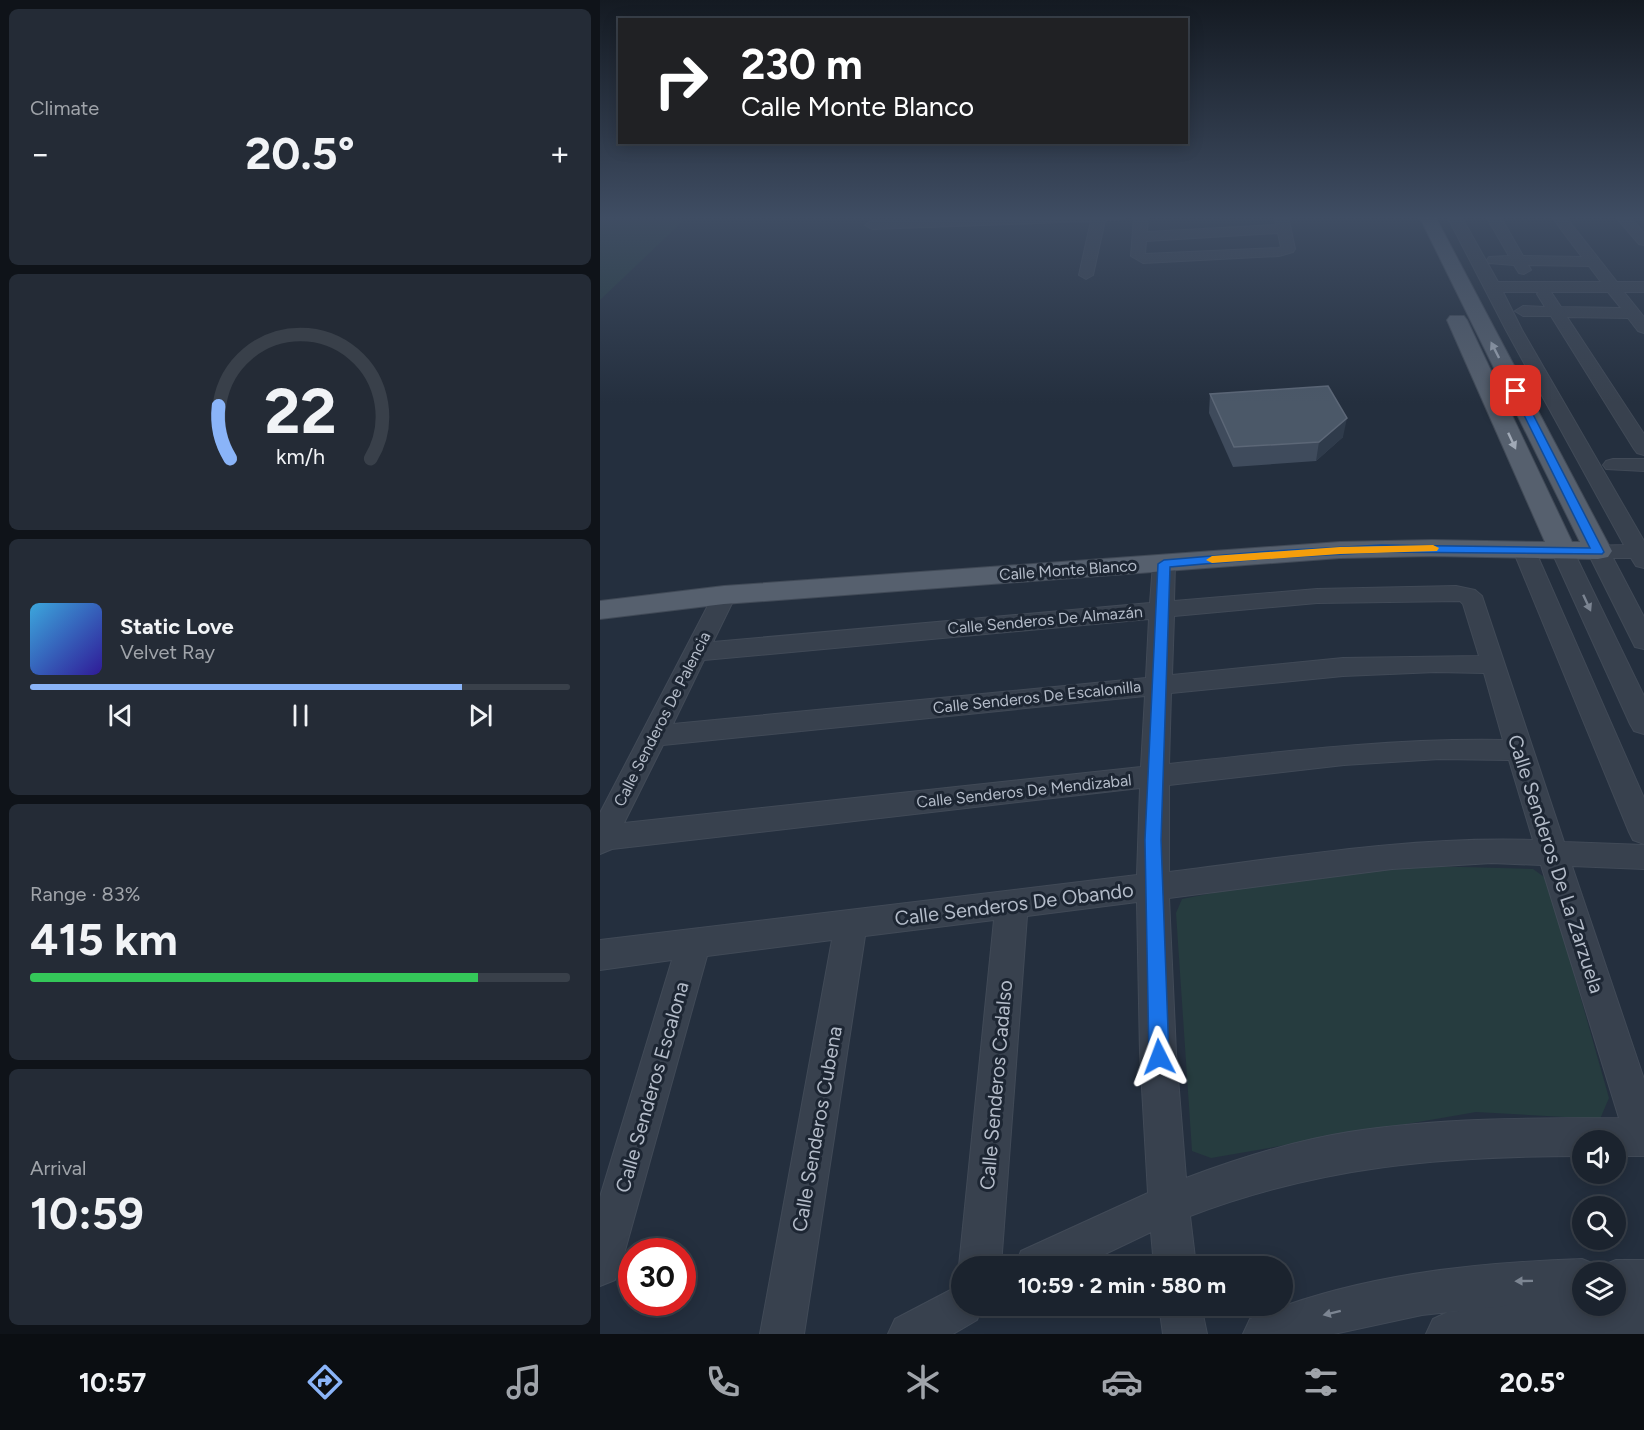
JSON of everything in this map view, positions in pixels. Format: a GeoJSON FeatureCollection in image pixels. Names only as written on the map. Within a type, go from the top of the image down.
{"type":"FeatureCollection","features":[{"type":"Feature","properties":{"kind":"main road"},"geometry":{"type":"LineString","coordinates":[[1437,278],[1562,550]]}},
{"type":"Feature","properties":{"kind":"main road"},"geometry":{"type":"LineString","coordinates":[[1459,278],[1598,552]]}},
{"type":"Feature","properties":{"kind":"main road","name":"Calle Monte Blanco"},"geometry":{"type":"LineString","coordinates":[[602,613],[724,595],[1340,550],[1598,552]]}},
{"type":"Feature","properties":{"kind":"street"},"geometry":{"type":"LineString","coordinates":[[1489,278],[1514,330],[1642,555]]}},
{"type":"Feature","properties":{"kind":"street"},"geometry":{"type":"LineString","coordinates":[[1605,278],[1644,328]]}},
{"type":"Feature","properties":{"kind":"street"},"geometry":{"type":"LineString","coordinates":[[1492,284],[1552,290],[1644,287]]}},
{"type":"Feature","properties":{"kind":"street"},"geometry":{"type":"LineString","coordinates":[[1552,290],[1556,312],[1644,449]]}},
{"type":"Feature","properties":{"kind":"street"},"geometry":{"type":"LineString","coordinates":[[1523,311],[1633,313]]}},
{"type":"Feature","properties":{"kind":"street"},"geometry":{"type":"LineString","coordinates":[[1614,465],[1644,465]]}},
{"type":"Feature","properties":{"kind":"street"},"geometry":{"type":"LineString","coordinates":[[1524,550],[1644,832]]}},
{"type":"Feature","properties":{"kind":"street"},"geometry":{"type":"LineString","coordinates":[[1562,550],[1644,724]]}},
{"type":"Feature","properties":{"kind":"street"},"geometry":{"type":"LineString","coordinates":[[1598,552],[1644,640]]}},
{"type":"Feature","properties":{"kind":"street","name":"Calle Monte Blanco"},"geometry":{"type":"LineString","coordinates":[[1598,552],[1642,555]]}},
{"type":"Feature","properties":{"kind":"street"},"geometry":{"type":"LineString","coordinates":[[1164,564],[1154,886],[1156,990],[1173,1256]]}},
{"type":"Feature","properties":{"kind":"street","name":"Calle Senderos De Almazán"},"geometry":{"type":"LineString","coordinates":[[696,652],[1349,594],[1445,593],[1467,595]]}},
{"type":"Feature","properties":{"kind":"street","name":"Calle Senderos De Palencia"},"geometry":{"type":"LineString","coordinates":[[601,839],[724,595]]}},
{"type":"Feature","properties":{"kind":"street","name":"Calle Senderos De La Zarzuela"},"geometry":{"type":"LineString","coordinates":[[1467,595],[1474,601],[1644,1136]]}},
{"type":"Feature","properties":{"kind":"street","name":"Calle Senderos De Escalonilla"},"geometry":{"type":"LineString","coordinates":[[653,736],[1343,667],[1493,665]]}},
{"type":"Feature","properties":{"kind":"street","name":"Calle Senderos De Mendizabal"},"geometry":{"type":"LineString","coordinates":[[601,839],[1392,751],[1520,750]]}},
{"type":"Feature","properties":{"kind":"street","name":"Calle Senderos De Obando"},"geometry":{"type":"LineString","coordinates":[[600,955],[1445,852],[1552,852],[1644,857]]}},
{"type":"Feature","properties":{"kind":"street","name":"Calle Senderos Cadalso"},"geometry":{"type":"LineString","coordinates":[[981,1256],[1012,903]]}},
{"type":"Feature","properties":{"kind":"street","name":"Calle Senderos Cubena"},"geometry":{"type":"LineString","coordinates":[[782,1334],[851,924]]}},
{"type":"Feature","properties":{"kind":"street","name":"Calle Senderos Escalona"},"geometry":{"type":"LineString","coordinates":[[600,1265],[694,944]]}},
{"type":"Feature","properties":{"kind":"street"},"geometry":{"type":"LineString","coordinates":[[1056,1256],[1116,1226],[1168,1204],[1239,1179],[1296,1164],[1392,1145],[1458,1139],[1644,1136]]}},
{"type":"Feature","properties":{"kind":"street"},"geometry":{"type":"LineString","coordinates":[[1265,1334],[1324,1315],[1446,1288],[1511,1281],[1572,1280]]}},
{"type":"Feature","properties":{"kind":"street"},"geometry":{"type":"LineString","coordinates":[[1626,1281],[1644,1281]]}},
{"type":"Feature","properties":{"kind":"street"},"geometry":{"type":"LineString","coordinates":[[910,1334],[951,1311]]}},
{"type":"Feature","properties":{"kind":"street"},"geometry":{"type":"LineString","coordinates":[[1182,1316],[1185,1334]]}},
{"type":"Feature","properties":{"kind":"street"},"geometry":{"type":"LineString","coordinates":[[1448,1334],[1543,1323],[1644,1323]]}},
{"type":"Feature","properties":{"kind":"green space"},"geometry":{"type":"Polygon","coordinates":[[[600,278],[623,278],[600,300],[600,278]]]}},
{"type":"Feature","properties":{"kind":"green space"},"geometry":{"type":"Polygon","coordinates":[[[1426,866],[1533,869],[1547,879],[1609,1098],[1600,1119],[1476,1112],[1211,1158],[1192,1151],[1176,913],[1182,899],[1284,879],[1426,866]]]}},
{"type":"Feature","properties":{"kind":"building"},"geometry":{"type":"Polygon","coordinates":[[[1328,386],[1347,418],[1319,442],[1234,447],[1210,394],[1328,386]]]}},
{"type":"Feature","properties":{"kind":"slow traffic"},"geometry":{"type":"LineString","coordinates":[[1212,560],[1340,550],[1433,548]]}},
{"type":"Feature","properties":{"kind":"route"},"geometry":{"type":"LineString","coordinates":[[1159,1057],[1155,978],[1153,840],[1164,564],[1340,550],[1432,548],[1598,552],[1516,391]]}}]}
